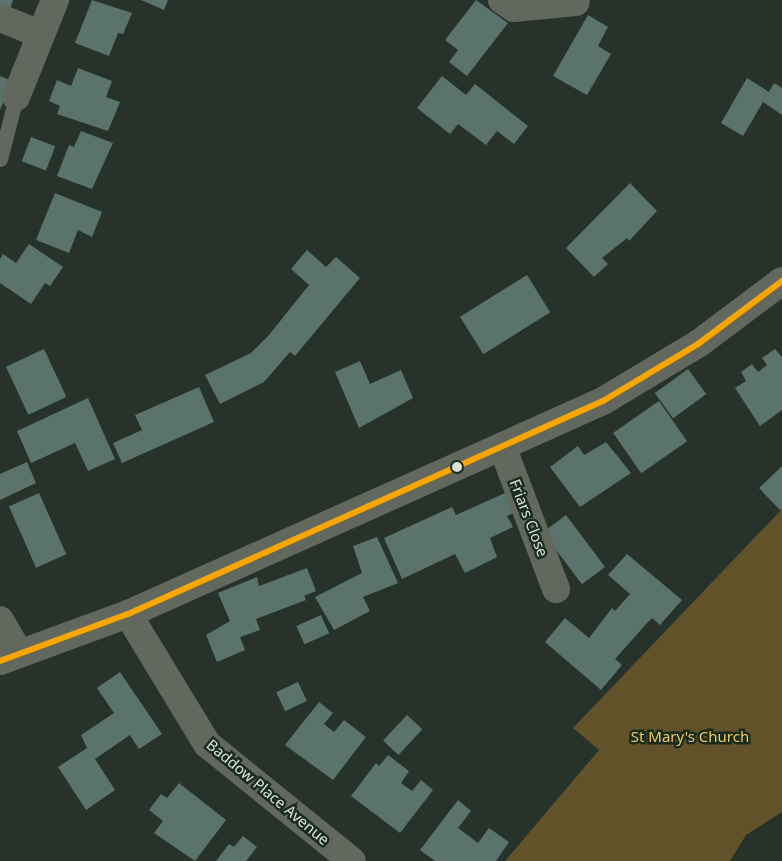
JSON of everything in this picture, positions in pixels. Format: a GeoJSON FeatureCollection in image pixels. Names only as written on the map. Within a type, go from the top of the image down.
{"type":"FeatureCollection","features":[{"type":"Feature","properties":{"kind":"street"},"geometry":{"type":"LineString","coordinates":[[16,97],[55,0]]}},
{"type":"Feature","properties":{"kind":"street"},"geometry":{"type":"LineString","coordinates":[[502,0],[514,8],[576,2]]}},
{"type":"Feature","properties":{"kind":"street"},"geometry":{"type":"LineString","coordinates":[[0,18],[40,34]]}},
{"type":"Feature","properties":{"kind":"street"},"geometry":{"type":"LineString","coordinates":[[0,620],[10,657],[128,614],[604,401],[698,344],[782,281]]}},
{"type":"Feature","properties":{"kind":"street","name":"Friars Close"},"geometry":{"type":"LineString","coordinates":[[502,446],[556,589]]}},
{"type":"Feature","properties":{"kind":"street","name":"Baddow Place Avenue"},"geometry":{"type":"LineString","coordinates":[[128,614],[207,744],[352,861]]}},
{"type":"Feature","properties":{"kind":"lane"},"geometry":{"type":"LineString","coordinates":[[0,159],[16,97]]}},
{"type":"Feature","properties":{"kind":"green space","name":"St Mary's Church"},"geometry":{"type":"Polygon","coordinates":[[[782,509],[782,812],[746,835],[730,861],[505,861],[599,750],[573,728],[782,509]]]}},
{"type":"Feature","properties":{"kind":"building"},"geometry":{"type":"Polygon","coordinates":[[[0,0],[13,0],[10,9],[0,5],[0,0]]]}},
{"type":"Feature","properties":{"kind":"building"},"geometry":{"type":"Polygon","coordinates":[[[92,0],[132,13],[123,34],[118,33],[109,56],[75,43],[92,0]]]}},
{"type":"Feature","properties":{"kind":"building"},"geometry":{"type":"Polygon","coordinates":[[[141,0],[168,0],[164,10],[141,0]]]}},
{"type":"Feature","properties":{"kind":"building"},"geometry":{"type":"Polygon","coordinates":[[[476,0],[508,23],[467,76],[449,62],[458,50],[445,40],[476,0]]]}},
{"type":"Feature","properties":{"kind":"building"},"geometry":{"type":"Polygon","coordinates":[[[588,15],[608,27],[598,46],[611,54],[587,95],[553,76],[588,15]]]}},
{"type":"Feature","properties":{"kind":"building"},"geometry":{"type":"Polygon","coordinates":[[[78,68],[112,81],[106,97],[120,102],[108,131],[57,114],[60,106],[49,101],[57,80],[71,86],[78,68]]]}},
{"type":"Feature","properties":{"kind":"building"},"geometry":{"type":"Polygon","coordinates":[[[0,76],[12,81],[0,110],[0,76]]]}},
{"type":"Feature","properties":{"kind":"building"},"geometry":{"type":"Polygon","coordinates":[[[442,76],[466,95],[475,84],[528,126],[514,144],[497,131],[486,145],[458,124],[450,134],[417,108],[442,76]]]}},
{"type":"Feature","properties":{"kind":"building"},"geometry":{"type":"Polygon","coordinates":[[[747,78],[769,92],[774,83],[782,88],[782,115],[763,102],[743,136],[721,123],[747,78]]]}},
{"type":"Feature","properties":{"kind":"building"},"geometry":{"type":"Polygon","coordinates":[[[81,131],[113,143],[92,189],[57,176],[69,145],[74,147],[81,131]]]}},
{"type":"Feature","properties":{"kind":"building"},"geometry":{"type":"Polygon","coordinates":[[[31,137],[55,146],[46,171],[22,161],[31,137]]]}},
{"type":"Feature","properties":{"kind":"building"},"geometry":{"type":"Polygon","coordinates":[[[630,183],[657,211],[629,241],[627,238],[602,258],[608,264],[594,277],[566,248],[630,183]]]}},
{"type":"Feature","properties":{"kind":"building"},"geometry":{"type":"Polygon","coordinates":[[[55,193],[102,212],[92,237],[78,230],[69,253],[36,240],[55,193]]]}},
{"type":"Feature","properties":{"kind":"building"},"geometry":{"type":"Polygon","coordinates":[[[29,244],[63,267],[50,286],[45,283],[31,304],[0,283],[0,259],[3,254],[16,263],[29,244]]]}},
{"type":"Feature","properties":{"kind":"building"},"geometry":{"type":"Polygon","coordinates":[[[307,250],[326,267],[336,257],[360,278],[295,356],[290,352],[264,382],[220,404],[205,375],[251,353],[269,335],[309,285],[291,269],[307,250]]]}},
{"type":"Feature","properties":{"kind":"building"},"geometry":{"type":"Polygon","coordinates":[[[527,275],[550,312],[483,354],[460,317],[527,275]]]}},
{"type":"Feature","properties":{"kind":"building"},"geometry":{"type":"Polygon","coordinates":[[[44,349],[66,397],[28,415],[6,367],[44,349]]]}},
{"type":"Feature","properties":{"kind":"building"},"geometry":{"type":"Polygon","coordinates":[[[775,349],[782,357],[782,410],[760,426],[735,388],[746,381],[741,372],[752,364],[758,372],[767,365],[762,358],[775,349]]]}},
{"type":"Feature","properties":{"kind":"building"},"geometry":{"type":"Polygon","coordinates":[[[360,361],[370,384],[401,370],[413,398],[359,428],[335,372],[360,361]]]}},
{"type":"Feature","properties":{"kind":"building"},"geometry":{"type":"Polygon","coordinates":[[[688,369],[706,394],[673,418],[655,393],[688,369]]]}},
{"type":"Feature","properties":{"kind":"building"},"geometry":{"type":"Polygon","coordinates":[[[199,387],[214,422],[122,463],[113,443],[142,430],[135,415],[199,387]]]}},
{"type":"Feature","properties":{"kind":"building"},"geometry":{"type":"Polygon","coordinates":[[[88,398],[115,459],[88,471],[75,443],[31,463],[17,431],[88,398]]]}},
{"type":"Feature","properties":{"kind":"building"},"geometry":{"type":"Polygon","coordinates":[[[659,401],[687,441],[641,473],[613,433],[659,401]]]}},
{"type":"Feature","properties":{"kind":"building"},"geometry":{"type":"Polygon","coordinates":[[[606,442],[631,473],[580,507],[550,467],[578,446],[584,455],[606,442]]]}},
{"type":"Feature","properties":{"kind":"building"},"geometry":{"type":"Polygon","coordinates":[[[27,462],[36,483],[0,500],[0,474],[27,462]]]}},
{"type":"Feature","properties":{"kind":"building"},"geometry":{"type":"Polygon","coordinates":[[[782,466],[782,509],[780,510],[759,488],[782,466]]]}},
{"type":"Feature","properties":{"kind":"building"},"geometry":{"type":"Polygon","coordinates":[[[39,493],[66,554],[36,568],[9,506],[39,493]]]}},
{"type":"Feature","properties":{"kind":"building"},"geometry":{"type":"Polygon","coordinates":[[[505,493],[514,513],[507,516],[513,527],[490,538],[497,557],[465,573],[455,554],[402,579],[384,538],[452,507],[456,515],[505,493]]]}},
{"type":"Feature","properties":{"kind":"building"},"geometry":{"type":"Polygon","coordinates":[[[566,515],[605,567],[582,584],[543,532],[566,515]]]}},
{"type":"Feature","properties":{"kind":"building"},"geometry":{"type":"Polygon","coordinates":[[[377,537],[398,583],[363,597],[370,611],[334,630],[315,597],[362,573],[353,546],[377,537]]]}},
{"type":"Feature","properties":{"kind":"building"},"geometry":{"type":"Polygon","coordinates":[[[627,554],[682,600],[660,625],[652,618],[648,622],[615,659],[622,665],[601,690],[545,642],[565,618],[589,638],[612,608],[615,611],[630,594],[608,575],[627,554]]]}},
{"type":"Feature","properties":{"kind":"building"},"geometry":{"type":"Polygon","coordinates":[[[307,568],[316,591],[304,596],[306,600],[256,619],[260,630],[240,637],[245,650],[217,662],[206,635],[230,621],[218,593],[257,577],[259,586],[307,568]]]}},
{"type":"Feature","properties":{"kind":"building"},"geometry":{"type":"Polygon","coordinates":[[[321,615],[329,633],[304,644],[296,626],[321,615]]]}},
{"type":"Feature","properties":{"kind":"building"},"geometry":{"type":"Polygon","coordinates":[[[120,672],[162,734],[139,749],[130,735],[95,759],[115,790],[86,810],[58,767],[87,748],[81,735],[114,713],[97,688],[120,672]]]}},
{"type":"Feature","properties":{"kind":"building"},"geometry":{"type":"Polygon","coordinates":[[[298,682],[307,701],[285,711],[276,692],[298,682]]]}},
{"type":"Feature","properties":{"kind":"building"},"geometry":{"type":"Polygon","coordinates":[[[319,702],[333,713],[324,724],[334,732],[344,720],[366,737],[333,780],[285,745],[319,702]]]}},
{"type":"Feature","properties":{"kind":"building"},"geometry":{"type":"Polygon","coordinates":[[[407,715],[422,729],[398,755],[383,741],[407,715]]]}},
{"type":"Feature","properties":{"kind":"building"},"geometry":{"type":"Polygon","coordinates":[[[388,755],[409,771],[401,783],[412,791],[421,780],[433,790],[400,833],[351,796],[376,763],[379,766],[388,755]]]}},
{"type":"Feature","properties":{"kind":"building"},"geometry":{"type":"Polygon","coordinates":[[[179,783],[226,820],[195,861],[154,833],[163,821],[149,810],[161,794],[167,798],[179,783]]]}},
{"type":"Feature","properties":{"kind":"building"},"geometry":{"type":"Polygon","coordinates":[[[458,800],[471,811],[458,828],[478,843],[489,828],[509,842],[496,861],[435,861],[420,850],[458,800]]]}},
{"type":"Feature","properties":{"kind":"building"},"geometry":{"type":"Polygon","coordinates":[[[243,836],[257,847],[246,861],[216,861],[229,844],[234,847],[243,836]]]}},
{"type":"Feature","properties":{"kind":"transit line"},"geometry":{"type":"LineString","coordinates":[[0,661],[128,614],[603,401],[698,344],[782,281]]}}]}
